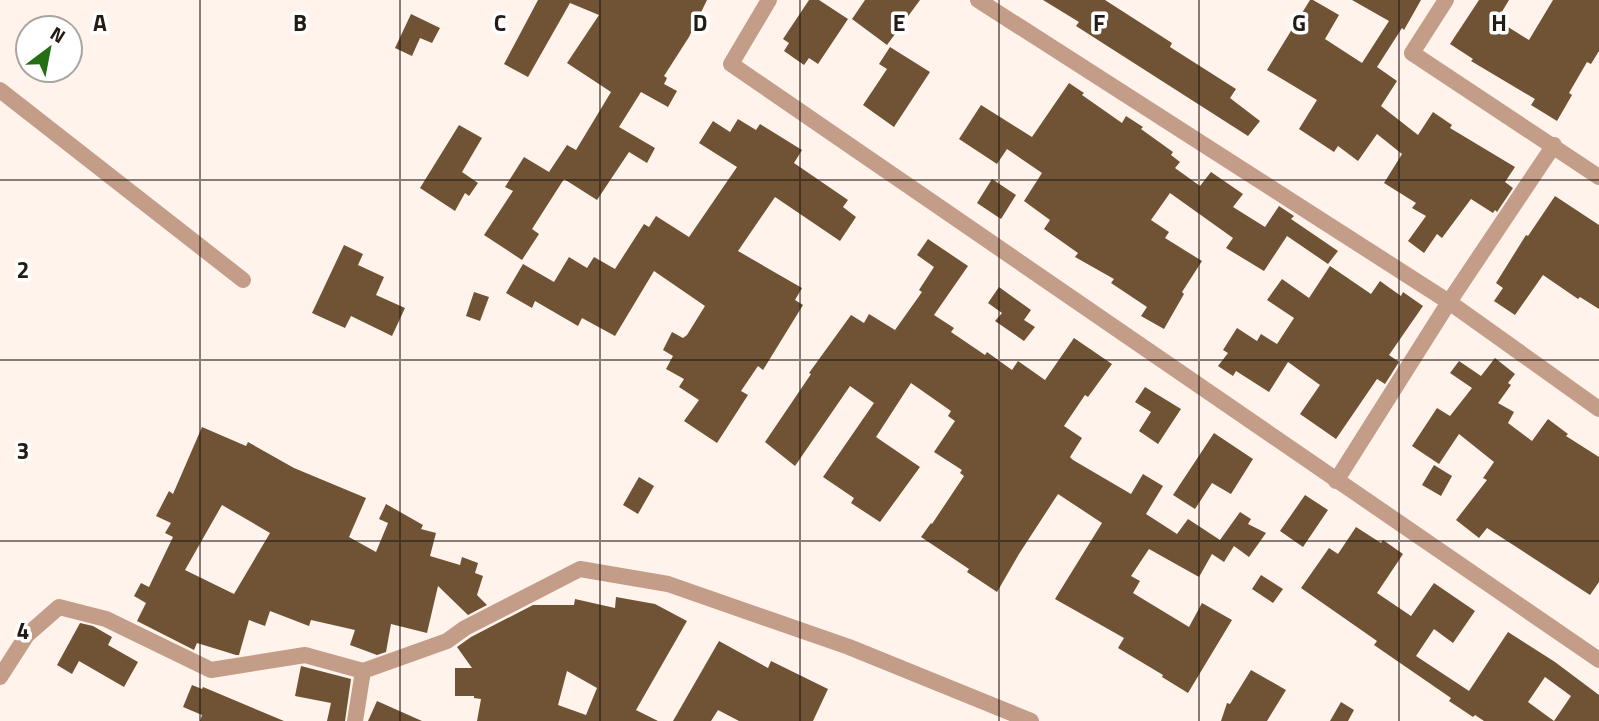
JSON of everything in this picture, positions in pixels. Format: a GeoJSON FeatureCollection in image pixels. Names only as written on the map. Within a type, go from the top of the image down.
{"type":"FeatureCollection","features":[{"type":"Feature","properties":{"kind":"street"},"geometry":{"type":"LineString","coordinates":[[769,0],[731,64],[1599,660]]}},
{"type":"Feature","properties":{"kind":"street"},"geometry":{"type":"LineString","coordinates":[[978,0],[1449,302],[1599,409]]}},
{"type":"Feature","properties":{"kind":"street"},"geometry":{"type":"LineString","coordinates":[[1446,0],[1412,53],[1599,177]]}},
{"type":"Feature","properties":{"kind":"street"},"geometry":{"type":"LineString","coordinates":[[0,90],[243,280]]}},
{"type":"Feature","properties":{"kind":"street"},"geometry":{"type":"LineString","coordinates":[[1336,481],[1449,302],[1554,145]]}},
{"type":"Feature","properties":{"kind":"street"},"geometry":{"type":"LineString","coordinates":[[0,677],[27,635],[59,607],[106,619],[211,670],[305,655],[363,671],[447,641],[465,628],[580,569],[668,584],[849,647],[1011,718],[1031,721]]}},
{"type":"Feature","properties":{"kind":"street"},"geometry":{"type":"LineString","coordinates":[[355,721],[363,671]]}},
{"type":"Feature","properties":{"kind":"building"},"geometry":{"type":"Polygon","coordinates":[[[538,0],[707,0],[689,37],[664,76],[667,78],[664,84],[677,91],[668,107],[641,92],[619,127],[655,148],[647,163],[629,152],[597,200],[564,179],[532,229],[539,234],[522,260],[484,235],[513,191],[505,187],[524,157],[549,172],[567,145],[576,150],[611,92],[567,63],[599,15],[570,3],[528,77],[504,64],[538,0]]]}},
{"type":"Feature","properties":{"kind":"building"},"geometry":{"type":"Polygon","coordinates":[[[809,0],[819,0],[848,19],[818,64],[809,58],[804,65],[784,51],[789,43],[783,39],[809,0]]]}},
{"type":"Feature","properties":{"kind":"building"},"geometry":{"type":"Polygon","coordinates":[[[865,0],[920,0],[887,45],[852,19],[865,0]]]}},
{"type":"Feature","properties":{"kind":"building"},"geometry":{"type":"Polygon","coordinates":[[[1043,0],[1105,0],[1172,43],[1170,47],[1236,89],[1230,98],[1260,121],[1248,136],[1076,26],[1079,22],[1043,0]]]}},
{"type":"Feature","properties":{"kind":"building"},"geometry":{"type":"Polygon","coordinates":[[[1310,0],[1339,15],[1325,39],[1362,63],[1389,21],[1352,0],[1421,0],[1404,30],[1402,28],[1377,67],[1397,81],[1381,106],[1418,135],[1433,112],[1452,125],[1450,128],[1515,167],[1505,182],[1513,188],[1497,212],[1495,210],[1493,213],[1471,199],[1442,238],[1437,234],[1424,253],[1408,241],[1426,216],[1412,208],[1416,203],[1384,183],[1402,154],[1377,134],[1358,161],[1338,146],[1334,152],[1299,129],[1317,100],[1267,70],[1310,0]]]}},
{"type":"Feature","properties":{"kind":"building"},"geometry":{"type":"Polygon","coordinates":[[[1479,0],[1509,0],[1497,20],[1529,40],[1553,0],[1599,0],[1599,51],[1591,64],[1587,62],[1557,121],[1531,105],[1535,99],[1471,61],[1473,59],[1450,44],[1479,0]]]}},
{"type":"Feature","properties":{"kind":"building"},"geometry":{"type":"Polygon","coordinates":[[[411,14],[440,28],[432,43],[420,38],[412,56],[395,48],[411,14]]]}},
{"type":"Feature","properties":{"kind":"building"},"geometry":{"type":"Polygon","coordinates":[[[890,47],[930,72],[894,127],[863,105],[887,69],[879,64],[890,47]]]}},
{"type":"Feature","properties":{"kind":"building"},"geometry":{"type":"Polygon","coordinates":[[[1069,83],[1122,123],[1126,116],[1143,127],[1141,129],[1173,152],[1171,155],[1180,162],[1175,168],[1200,186],[1211,172],[1243,194],[1233,207],[1265,227],[1279,206],[1294,216],[1291,219],[1338,251],[1328,264],[1287,236],[1264,271],[1226,248],[1233,238],[1170,193],[1151,220],[1169,232],[1165,238],[1202,261],[1182,292],[1184,294],[1164,329],[1141,316],[1147,307],[1111,283],[1114,279],[1075,257],[1078,253],[1044,229],[1050,220],[1024,201],[1042,173],[1007,149],[997,164],[959,139],[981,105],[1032,137],[1069,83]]]}},
{"type":"Feature","properties":{"kind":"building"},"geometry":{"type":"Polygon","coordinates":[[[738,119],[756,130],[760,124],[802,150],[794,163],[848,200],[843,207],[856,217],[840,241],[775,197],[738,251],[802,288],[795,300],[803,305],[763,370],[758,366],[741,391],[748,395],[717,443],[684,421],[699,400],[679,387],[684,379],[666,369],[673,356],[663,350],[672,332],[683,338],[687,335],[705,306],[654,271],[615,336],[582,318],[578,326],[535,301],[532,308],[506,293],[523,264],[554,282],[569,257],[587,268],[594,257],[615,269],[644,224],[649,227],[656,216],[689,237],[737,167],[699,143],[713,121],[730,132],[738,119]]]}},
{"type":"Feature","properties":{"kind":"building"},"geometry":{"type":"Polygon","coordinates":[[[459,125],[482,138],[462,172],[478,183],[469,196],[465,193],[455,211],[420,188],[459,125]]]}},
{"type":"Feature","properties":{"kind":"building"},"geometry":{"type":"Polygon","coordinates":[[[992,179],[1016,195],[1001,219],[977,203],[992,179]]]}},
{"type":"Feature","properties":{"kind":"building"},"geometry":{"type":"Polygon","coordinates":[[[1555,196],[1599,225],[1599,309],[1580,297],[1578,299],[1543,275],[1515,315],[1494,301],[1503,288],[1496,283],[1526,235],[1528,236],[1555,196]]]}},
{"type":"Feature","properties":{"kind":"building"},"geometry":{"type":"Polygon","coordinates":[[[928,239],[968,266],[934,315],[954,328],[951,332],[1012,370],[1018,361],[1045,380],[1074,338],[1112,364],[1088,397],[1085,395],[1064,426],[1082,438],[1070,457],[1073,460],[1131,494],[1143,474],[1163,486],[1146,514],[1177,534],[1188,519],[1220,540],[1240,512],[1251,519],[1248,524],[1266,533],[1249,557],[1234,546],[1224,562],[1212,554],[1199,577],[1149,549],[1131,576],[1140,581],[1133,593],[1189,627],[1202,603],[1232,620],[1188,693],[1118,648],[1124,638],[1055,599],[1102,523],[1058,494],[997,592],[967,572],[969,569],[921,537],[964,476],[960,473],[962,470],[934,452],[955,421],[948,416],[951,411],[911,383],[876,437],[920,467],[880,522],[851,503],[854,498],[823,477],[874,403],[850,386],[795,466],[765,442],[811,374],[809,373],[851,315],[864,323],[869,314],[895,330],[922,292],[919,290],[934,267],[917,255],[928,239]]]}},
{"type":"Feature","properties":{"kind":"building"},"geometry":{"type":"Polygon","coordinates":[[[344,245],[363,254],[358,265],[384,277],[376,295],[405,308],[392,336],[351,316],[345,328],[312,313],[344,245]]]}},
{"type":"Feature","properties":{"kind":"building"},"geometry":{"type":"Polygon","coordinates":[[[1330,266],[1371,294],[1380,281],[1401,296],[1403,292],[1423,306],[1389,355],[1399,362],[1385,384],[1377,379],[1336,439],[1300,414],[1320,385],[1288,362],[1269,392],[1236,371],[1233,376],[1218,366],[1228,353],[1223,350],[1237,328],[1257,341],[1261,334],[1277,344],[1294,318],[1267,300],[1282,279],[1309,298],[1330,266]]]}},
{"type":"Feature","properties":{"kind":"building"},"geometry":{"type":"Polygon","coordinates":[[[999,287],[1031,310],[1024,320],[1035,327],[1024,341],[995,321],[1002,313],[988,303],[999,287]]]}},
{"type":"Feature","properties":{"kind":"building"},"geometry":{"type":"Polygon","coordinates":[[[474,292],[489,297],[480,321],[466,316],[474,292]]]}},
{"type":"Feature","properties":{"kind":"building"},"geometry":{"type":"Polygon","coordinates":[[[1495,358],[1515,374],[1508,383],[1511,385],[1498,403],[1514,412],[1508,423],[1532,441],[1548,419],[1568,434],[1566,436],[1599,457],[1599,582],[1590,595],[1487,528],[1479,538],[1456,520],[1487,480],[1483,478],[1494,462],[1459,434],[1439,464],[1412,446],[1437,408],[1450,416],[1472,388],[1450,373],[1459,361],[1481,376],[1495,358]]]}},
{"type":"Feature","properties":{"kind":"building"},"geometry":{"type":"Polygon","coordinates":[[[1145,387],[1181,409],[1158,444],[1139,431],[1151,412],[1135,402],[1145,387]]]}},
{"type":"Feature","properties":{"kind":"building"},"geometry":{"type":"Polygon","coordinates":[[[202,427],[246,446],[248,442],[294,468],[366,498],[349,537],[376,552],[388,523],[379,519],[386,504],[423,525],[421,529],[436,533],[430,556],[460,565],[462,557],[478,563],[475,573],[483,576],[477,595],[487,605],[468,615],[438,586],[427,633],[391,624],[386,652],[377,655],[350,645],[355,630],[311,620],[309,626],[270,611],[265,626],[249,620],[239,655],[197,643],[194,650],[137,621],[146,603],[134,596],[141,583],[149,587],[173,537],[165,533],[171,523],[156,516],[169,491],[173,494],[202,427]],[[222,505],[185,570],[234,594],[270,533],[222,505]]]}},
{"type":"Feature","properties":{"kind":"building"},"geometry":{"type":"Polygon","coordinates":[[[1214,433],[1253,459],[1231,494],[1212,483],[1195,509],[1173,495],[1214,433]]]}},
{"type":"Feature","properties":{"kind":"building"},"geometry":{"type":"Polygon","coordinates":[[[1434,465],[1452,476],[1441,496],[1422,485],[1434,465]]]}},
{"type":"Feature","properties":{"kind":"building"},"geometry":{"type":"Polygon","coordinates":[[[639,477],[654,486],[638,514],[623,505],[639,477]]]}},
{"type":"Feature","properties":{"kind":"building"},"geometry":{"type":"Polygon","coordinates":[[[1305,495],[1328,510],[1303,547],[1280,531],[1305,495]]]}},
{"type":"Feature","properties":{"kind":"building"},"geometry":{"type":"Polygon","coordinates":[[[1356,527],[1381,543],[1383,540],[1403,554],[1377,593],[1411,616],[1434,583],[1475,611],[1453,643],[1434,629],[1416,656],[1469,691],[1508,632],[1599,695],[1599,721],[1554,721],[1484,721],[1475,715],[1473,717],[1449,701],[1451,698],[1374,645],[1377,641],[1301,588],[1329,548],[1338,554],[1356,527]],[[1545,677],[1528,702],[1554,721],[1571,696],[1545,677]]]}},
{"type":"Feature","properties":{"kind":"building"},"geometry":{"type":"Polygon","coordinates":[[[1261,575],[1283,589],[1273,603],[1252,589],[1261,575]]]}},
{"type":"Feature","properties":{"kind":"building"},"geometry":{"type":"Polygon","coordinates":[[[616,597],[655,604],[687,621],[636,710],[658,721],[477,721],[481,699],[474,696],[455,696],[455,668],[472,668],[457,647],[471,637],[533,605],[574,605],[575,599],[615,608],[616,597]],[[567,671],[558,705],[586,715],[597,688],[567,671]]]}},
{"type":"Feature","properties":{"kind":"building"},"geometry":{"type":"Polygon","coordinates":[[[80,623],[93,626],[112,637],[108,645],[138,662],[124,687],[79,661],[72,674],[57,665],[80,623]]]}},
{"type":"Feature","properties":{"kind":"building"},"geometry":{"type":"Polygon","coordinates":[[[719,641],[768,668],[771,661],[828,689],[813,721],[739,721],[718,710],[711,721],[673,721],[719,641]]]}},
{"type":"Feature","properties":{"kind":"building"},"geometry":{"type":"Polygon","coordinates":[[[301,666],[351,679],[345,721],[327,721],[331,703],[295,696],[301,666]]]}},
{"type":"Feature","properties":{"kind":"building"},"geometry":{"type":"Polygon","coordinates":[[[1251,670],[1286,690],[1267,721],[1221,721],[1227,703],[1230,704],[1251,670]]]}},
{"type":"Feature","properties":{"kind":"building"},"geometry":{"type":"Polygon","coordinates":[[[192,685],[202,689],[203,687],[284,721],[200,721],[202,715],[183,707],[192,685]]]}},
{"type":"Feature","properties":{"kind":"building"},"geometry":{"type":"Polygon","coordinates":[[[377,701],[422,721],[368,721],[377,701]]]}},
{"type":"Feature","properties":{"kind":"building"},"geometry":{"type":"Polygon","coordinates":[[[1341,702],[1354,710],[1348,721],[1330,721],[1341,702]]]}}]}
